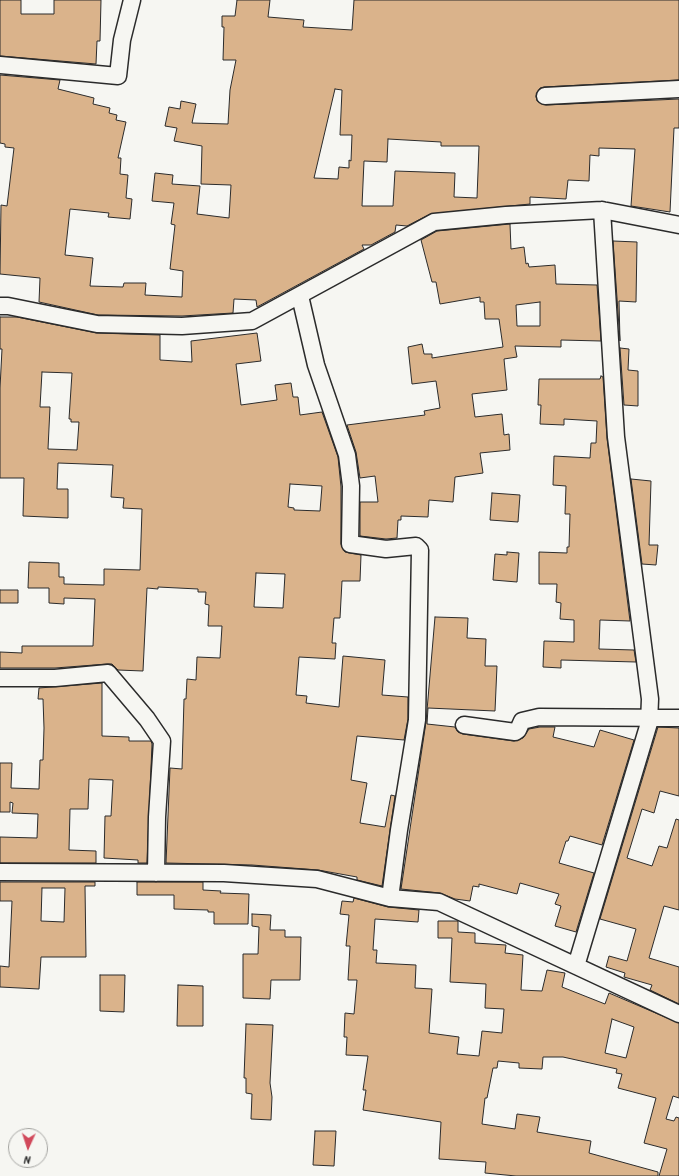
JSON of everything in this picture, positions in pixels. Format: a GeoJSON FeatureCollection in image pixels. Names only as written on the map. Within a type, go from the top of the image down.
{"type":"FeatureCollection","features":[{"type":"Feature","properties":{"kind":"street"},"geometry":{"type":"LineString","coordinates":[[0,64],[118,76],[122,40],[132,0]]}},
{"type":"Feature","properties":{"kind":"street"},"geometry":{"type":"LineString","coordinates":[[545,96],[679,89]]}},
{"type":"Feature","properties":{"kind":"street"},"geometry":{"type":"LineString","coordinates":[[576,966],[650,718],[650,699],[616,437],[602,210]]}},
{"type":"Feature","properties":{"kind":"street"},"geometry":{"type":"LineString","coordinates":[[0,306],[8,306],[97,324],[182,326],[252,321],[434,222],[506,215],[602,210],[679,225]]}},
{"type":"Feature","properties":{"kind":"street"},"geometry":{"type":"LineString","coordinates":[[300,296],[316,366],[347,455],[351,486],[350,544],[386,549],[416,546],[420,550],[417,720],[399,830],[390,898]]}},
{"type":"Feature","properties":{"kind":"street"},"geometry":{"type":"LineString","coordinates":[[0,678],[55,678],[108,673],[147,719],[162,741],[157,817],[156,873]]}},
{"type":"Feature","properties":{"kind":"street"},"geometry":{"type":"LineString","coordinates":[[464,725],[515,732],[518,730],[522,721],[539,717],[679,718]]}},
{"type":"Feature","properties":{"kind":"street"},"geometry":{"type":"LineString","coordinates":[[0,872],[224,873],[317,879],[390,898],[439,902],[679,1014]]}},
{"type":"Feature","properties":{"kind":"building"},"geometry":{"type":"Polygon","coordinates":[[[0,0],[21,0],[21,14],[54,14],[54,0],[101,0],[100,41],[97,41],[96,64],[0,56],[0,0]]]}},
{"type":"Feature","properties":{"kind":"building"},"geometry":{"type":"Polygon","coordinates":[[[237,0],[270,0],[268,17],[304,20],[303,27],[352,30],[354,0],[679,0],[679,80],[544,87],[540,88],[536,96],[537,101],[546,105],[679,99],[679,128],[674,128],[670,212],[631,206],[635,149],[599,148],[599,156],[590,155],[589,181],[568,180],[566,199],[530,197],[530,204],[430,214],[407,226],[396,225],[395,232],[371,245],[362,245],[364,249],[257,307],[256,300],[234,299],[233,313],[182,316],[98,315],[39,302],[40,278],[0,274],[1,205],[7,206],[14,148],[5,147],[5,144],[0,143],[0,75],[60,80],[58,89],[94,98],[93,104],[110,108],[109,113],[117,115],[116,120],[126,122],[118,158],[121,158],[120,174],[128,175],[126,198],[132,199],[130,219],[108,217],[109,213],[70,209],[65,255],[93,258],[90,286],[123,287],[124,283],[146,283],[145,295],[182,297],[183,271],[170,269],[175,225],[171,224],[174,203],[152,201],[155,173],[173,175],[172,184],[200,186],[197,214],[229,218],[231,185],[201,184],[202,146],[174,141],[177,128],[165,126],[169,107],[180,109],[181,101],[196,104],[192,123],[228,124],[230,90],[236,60],[223,60],[224,27],[222,27],[222,16],[235,16],[237,0]],[[335,89],[314,178],[338,179],[339,167],[349,168],[349,160],[351,161],[352,135],[340,135],[342,90],[335,89]],[[388,139],[387,162],[364,161],[362,206],[393,206],[395,171],[455,173],[454,197],[477,198],[479,146],[441,146],[441,142],[388,139]]]}},
{"type":"Feature","properties":{"kind":"building"},"geometry":{"type":"Polygon","coordinates":[[[510,224],[511,249],[524,247],[526,264],[528,263],[529,267],[555,265],[556,284],[597,285],[601,341],[561,340],[561,347],[515,346],[517,357],[504,359],[507,390],[472,394],[475,417],[502,414],[504,435],[509,434],[510,450],[480,453],[483,473],[455,477],[453,502],[429,500],[428,517],[401,516],[401,520],[398,520],[397,538],[386,539],[360,536],[360,502],[378,502],[375,476],[360,478],[356,452],[347,425],[425,415],[424,411],[440,408],[436,381],[412,384],[408,347],[422,344],[424,354],[432,354],[432,358],[503,347],[499,319],[485,319],[484,302],[480,302],[480,297],[440,304],[436,282],[432,282],[421,240],[437,231],[510,224]],[[540,302],[516,305],[517,326],[540,326],[540,302]]]}},
{"type":"Feature","properties":{"kind":"building"},"geometry":{"type":"Polygon","coordinates":[[[613,241],[637,242],[636,302],[619,301],[620,341],[613,241]]]}},
{"type":"Feature","properties":{"kind":"building"},"geometry":{"type":"Polygon","coordinates":[[[0,317],[17,317],[97,333],[160,335],[160,360],[192,362],[191,341],[257,333],[261,361],[236,364],[241,405],[277,400],[275,385],[291,383],[293,397],[298,397],[300,415],[322,412],[338,457],[341,487],[341,544],[345,552],[361,555],[360,581],[342,581],[340,618],[334,618],[332,643],[336,643],[335,659],[299,657],[296,695],[307,696],[306,703],[339,707],[343,656],[385,660],[382,695],[408,697],[408,719],[404,740],[357,736],[351,780],[367,783],[360,823],[385,827],[391,795],[395,796],[382,886],[357,880],[357,877],[318,870],[252,865],[166,863],[170,768],[182,769],[184,699],[186,699],[187,679],[196,680],[197,657],[220,658],[222,626],[208,626],[209,605],[205,604],[206,592],[198,592],[198,589],[158,587],[158,589],[147,588],[143,671],[118,670],[112,664],[55,668],[0,668],[0,652],[22,653],[22,646],[93,646],[95,599],[64,598],[64,604],[49,603],[49,588],[28,588],[29,562],[59,563],[59,577],[64,577],[64,584],[104,585],[104,569],[140,570],[142,509],[123,508],[124,498],[111,497],[113,465],[58,463],[57,489],[68,489],[68,518],[23,516],[24,478],[0,478],[0,388],[2,349],[0,349],[0,317]],[[42,372],[40,407],[50,407],[48,449],[77,450],[79,422],[71,422],[71,419],[69,419],[72,373],[42,372]],[[290,484],[288,507],[294,508],[294,510],[320,511],[322,486],[290,484]],[[256,573],[254,607],[283,608],[285,574],[256,573]]]}},
{"type":"Feature","properties":{"kind":"building"},"geometry":{"type":"Polygon","coordinates":[[[620,348],[629,349],[628,370],[638,371],[638,406],[624,405],[620,348]]]}},
{"type":"Feature","properties":{"kind":"building"},"geometry":{"type":"Polygon","coordinates":[[[601,376],[603,377],[607,438],[630,621],[600,620],[599,649],[634,650],[636,662],[561,660],[561,668],[543,667],[544,641],[574,642],[574,620],[560,619],[561,603],[556,602],[557,584],[539,584],[539,552],[567,553],[567,547],[569,547],[570,514],[565,514],[566,486],[553,485],[554,456],[590,458],[591,443],[596,443],[597,421],[564,419],[564,425],[540,424],[541,405],[538,405],[539,379],[600,379],[601,376]]]}},
{"type":"Feature","properties":{"kind":"building"},"geometry":{"type":"Polygon","coordinates":[[[631,479],[651,481],[649,545],[658,545],[656,565],[642,564],[631,479]]]}},
{"type":"Feature","properties":{"kind":"building"},"geometry":{"type":"Polygon","coordinates":[[[492,493],[520,495],[518,522],[490,520],[492,493]]]}},
{"type":"Feature","properties":{"kind":"building"},"geometry":{"type":"Polygon","coordinates":[[[507,552],[519,553],[517,582],[493,580],[495,554],[507,555],[507,552]]]}},
{"type":"Feature","properties":{"kind":"building"},"geometry":{"type":"Polygon","coordinates":[[[0,590],[18,590],[18,603],[0,603],[0,590]]]}},
{"type":"Feature","properties":{"kind":"building"},"geometry":{"type":"Polygon","coordinates":[[[435,617],[468,618],[467,638],[486,639],[485,666],[497,666],[495,711],[428,708],[427,724],[455,727],[458,732],[463,734],[514,741],[523,738],[529,729],[540,727],[555,727],[553,737],[594,747],[600,730],[634,740],[602,845],[570,836],[568,841],[566,841],[559,863],[594,873],[576,932],[555,926],[561,906],[555,904],[559,894],[520,883],[517,894],[479,884],[479,887],[473,886],[470,901],[455,899],[440,893],[401,889],[426,722],[435,617]]]}},
{"type":"Feature","properties":{"kind":"building"},"geometry":{"type":"Polygon","coordinates":[[[102,683],[102,736],[129,737],[129,741],[151,741],[152,744],[147,863],[138,863],[138,860],[104,858],[105,816],[111,816],[113,780],[89,779],[88,809],[70,809],[69,850],[96,851],[96,863],[0,863],[0,837],[37,838],[38,814],[12,813],[13,803],[10,802],[10,812],[0,812],[0,763],[12,763],[11,788],[39,789],[40,760],[43,760],[44,728],[43,699],[38,699],[39,688],[102,683]]]}},
{"type":"Feature","properties":{"kind":"building"},"geometry":{"type":"Polygon","coordinates":[[[658,727],[679,728],[679,796],[660,791],[654,813],[642,809],[627,858],[652,866],[659,846],[667,848],[676,819],[679,820],[679,910],[664,906],[649,958],[679,967],[679,1004],[650,990],[652,985],[624,977],[625,973],[606,967],[609,956],[627,961],[636,929],[600,919],[658,727]]]}},
{"type":"Feature","properties":{"kind":"building"},"geometry":{"type":"Polygon","coordinates":[[[0,882],[95,882],[95,886],[85,886],[86,957],[41,957],[39,989],[0,987],[0,966],[9,967],[12,901],[0,901],[0,882]],[[42,888],[41,921],[64,922],[65,888],[42,888]]]}},
{"type":"Feature","properties":{"kind":"building"},"geometry":{"type":"Polygon","coordinates":[[[137,882],[203,882],[203,890],[221,891],[220,893],[249,894],[248,924],[214,924],[214,912],[208,912],[208,910],[174,909],[174,895],[137,895],[137,882]]]}},
{"type":"Feature","properties":{"kind":"building"},"geometry":{"type":"Polygon","coordinates":[[[354,898],[388,907],[419,910],[418,922],[375,919],[373,950],[377,950],[376,963],[416,965],[415,988],[432,989],[429,1033],[459,1037],[457,1054],[479,1056],[482,1031],[502,1033],[504,1009],[485,1008],[486,984],[450,982],[452,938],[438,938],[438,921],[458,921],[458,932],[475,933],[475,943],[506,945],[505,953],[523,955],[521,990],[542,991],[547,970],[565,973],[562,987],[605,1004],[609,993],[679,1023],[679,1098],[673,1096],[666,1119],[674,1121],[676,1117],[679,1118],[679,1176],[659,1176],[667,1149],[644,1143],[656,1098],[618,1088],[622,1074],[616,1073],[617,1069],[563,1057],[543,1057],[542,1069],[519,1068],[519,1063],[498,1061],[497,1068],[493,1068],[487,1098],[485,1098],[482,1124],[515,1129],[517,1114],[540,1117],[537,1132],[591,1141],[589,1153],[658,1172],[658,1176],[516,1176],[485,1173],[486,1162],[439,1159],[441,1122],[363,1110],[366,1090],[363,1090],[368,1056],[346,1055],[347,1037],[344,1037],[345,1013],[354,1014],[357,980],[348,980],[350,946],[346,946],[349,915],[340,914],[342,901],[353,902],[354,898]],[[612,1019],[605,1053],[626,1058],[634,1027],[612,1019]]]}},
{"type":"Feature","properties":{"kind":"building"},"geometry":{"type":"Polygon","coordinates":[[[252,914],[271,915],[270,930],[285,930],[285,937],[301,937],[300,980],[271,980],[270,999],[243,998],[243,954],[258,954],[259,927],[252,926],[252,914]]]}},
{"type":"Feature","properties":{"kind":"building"},"geometry":{"type":"Polygon","coordinates":[[[100,975],[125,975],[124,1012],[100,1011],[100,975]]]}},
{"type":"Feature","properties":{"kind":"building"},"geometry":{"type":"Polygon","coordinates":[[[178,985],[203,986],[203,1026],[177,1026],[178,985]]]}},
{"type":"Feature","properties":{"kind":"building"},"geometry":{"type":"Polygon","coordinates":[[[246,1024],[273,1025],[270,1083],[272,1097],[271,1120],[251,1119],[252,1094],[246,1093],[246,1078],[244,1078],[246,1024]]]}},
{"type":"Feature","properties":{"kind":"building"},"geometry":{"type":"Polygon","coordinates":[[[315,1131],[336,1131],[334,1166],[313,1165],[315,1131]]]}}]}
